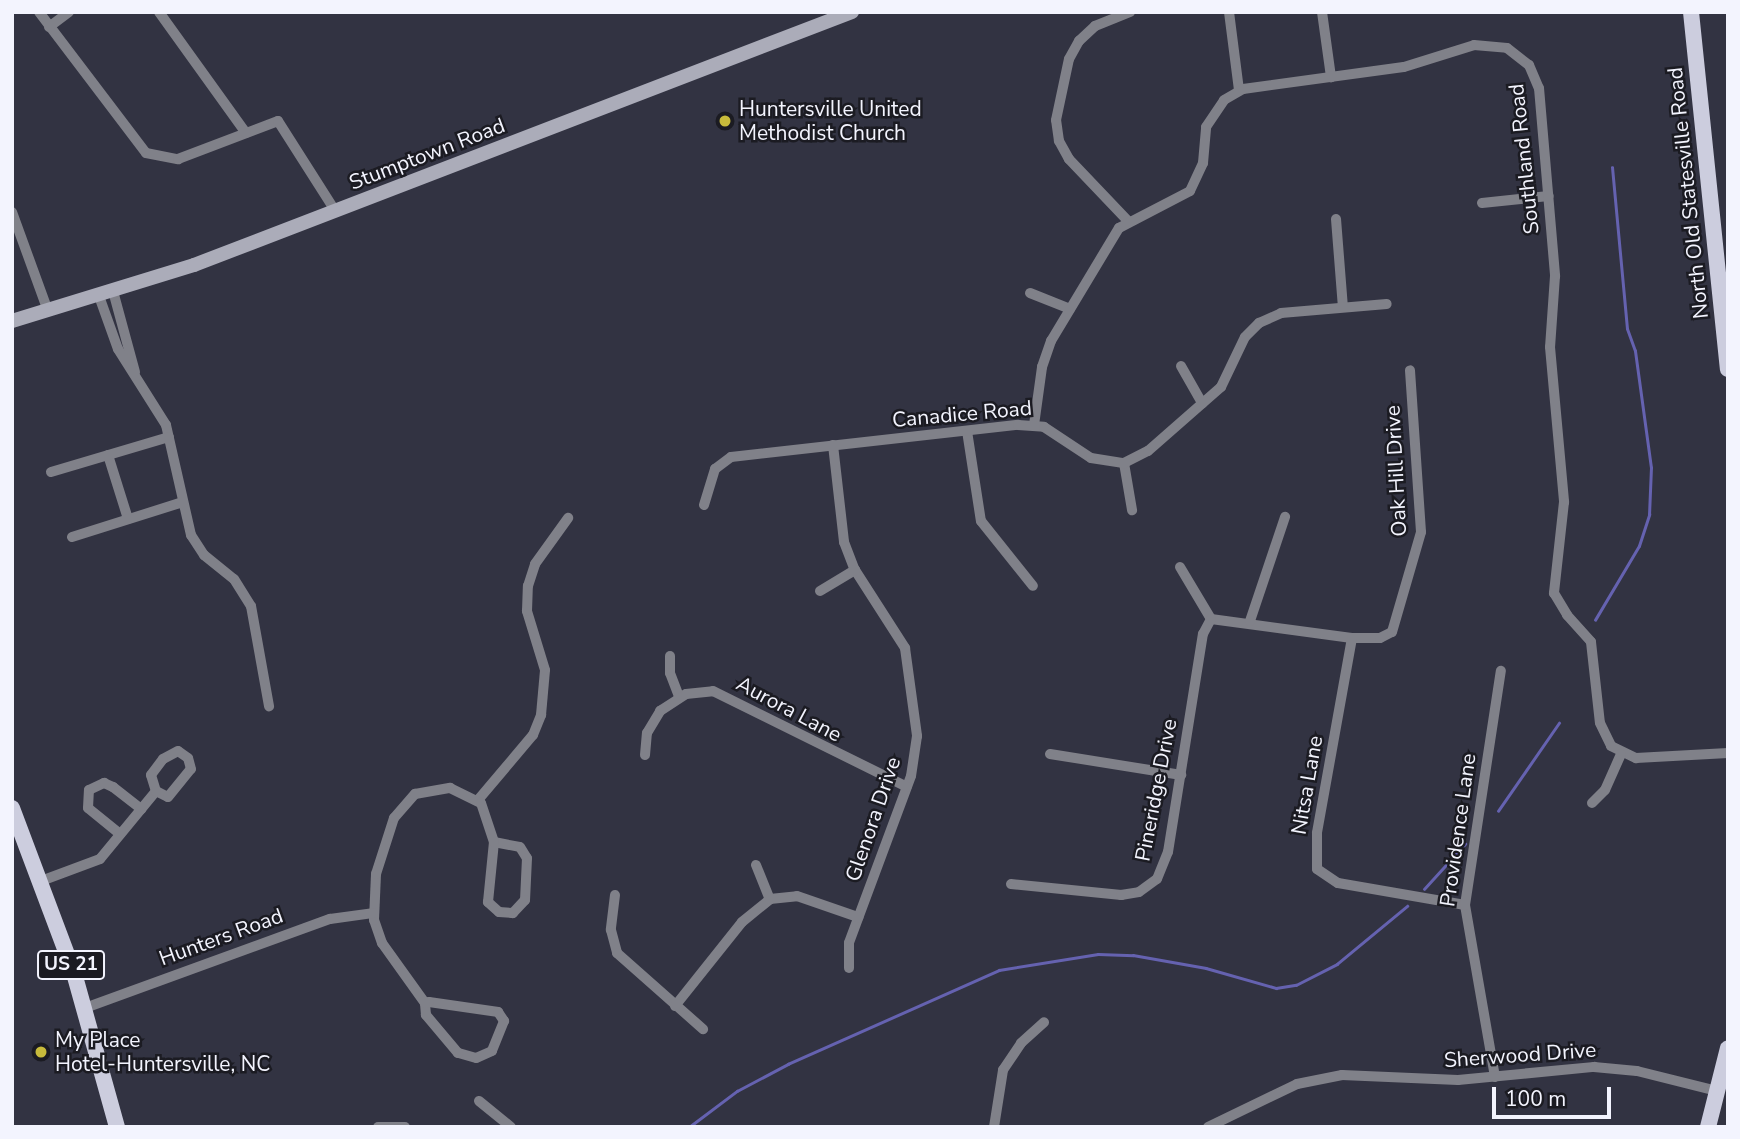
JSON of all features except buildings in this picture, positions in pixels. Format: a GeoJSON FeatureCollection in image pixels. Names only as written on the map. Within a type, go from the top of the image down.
{"type":"FeatureCollection","features":[{"type":"Feature","properties":{"kind":"main road","name":"North Old Statesville Road"},"geometry":{"type":"LineString","coordinates":[[1691,12],[1728,369]]}},
{"type":"Feature","properties":{"kind":"main road","name":"US 21"},"geometry":{"type":"LineString","coordinates":[[12,808],[41,881],[85,1009],[117,1127]]}},
{"type":"Feature","properties":{"kind":"main road"},"geometry":{"type":"LineString","coordinates":[[1708,1127],[1728,1048]]}},
{"type":"Feature","properties":{"kind":"street"},"geometry":{"type":"LineString","coordinates":[[39,12],[145,153],[177,159],[278,121],[336,212]]}},
{"type":"Feature","properties":{"kind":"street"},"geometry":{"type":"LineString","coordinates":[[49,27],[69,12]]}},
{"type":"Feature","properties":{"kind":"street"},"geometry":{"type":"LineString","coordinates":[[159,12],[246,133]]}},
{"type":"Feature","properties":{"kind":"street","name":"Stumptown Road"},"geometry":{"type":"LineString","coordinates":[[12,321],[106,293],[336,212],[852,12]]}},
{"type":"Feature","properties":{"kind":"street"},"geometry":{"type":"LineString","coordinates":[[1128,221],[1069,159],[1059,141],[1056,120],[1069,59],[1079,41],[1095,26],[1130,12]]}},
{"type":"Feature","properties":{"kind":"street"},"geometry":{"type":"LineString","coordinates":[[1034,425],[1045,354],[1112,237],[1128,221],[1175,202],[1190,191],[1203,163],[1209,117],[1239,90],[1228,12]]}},
{"type":"Feature","properties":{"kind":"street"},"geometry":{"type":"LineString","coordinates":[[1322,12],[1331,77]]}},
{"type":"Feature","properties":{"kind":"street","name":"Southland Road"},"geometry":{"type":"LineString","coordinates":[[1239,90],[1404,67],[1474,45],[1498,46],[1514,52],[1529,65],[1539,88],[1556,288],[1550,347],[1564,502],[1553,582],[1560,606],[1591,642],[1602,732],[1621,754]]}},
{"type":"Feature","properties":{"kind":"street"},"geometry":{"type":"LineString","coordinates":[[1482,203],[1549,196]]}},
{"type":"Feature","properties":{"kind":"street"},"geometry":{"type":"LineString","coordinates":[[12,212],[48,310]]}},
{"type":"Feature","properties":{"kind":"street"},"geometry":{"type":"LineString","coordinates":[[1336,219],[1343,307]]}},
{"type":"Feature","properties":{"kind":"street"},"geometry":{"type":"LineString","coordinates":[[106,293],[118,349],[135,372]]}},
{"type":"Feature","properties":{"kind":"street"},"geometry":{"type":"LineString","coordinates":[[106,293],[135,372],[169,437],[183,502],[199,550],[234,579],[251,606],[269,706]]}},
{"type":"Feature","properties":{"kind":"street"},"geometry":{"type":"LineString","coordinates":[[1030,293],[1048,296],[1070,309]]}},
{"type":"Feature","properties":{"kind":"street"},"geometry":{"type":"LineString","coordinates":[[1132,510],[1124,463],[1147,451],[1229,377],[1242,343],[1259,323],[1281,313],[1387,304]]}},
{"type":"Feature","properties":{"kind":"street"},"geometry":{"type":"LineString","coordinates":[[1181,366],[1202,404]]}},
{"type":"Feature","properties":{"kind":"street","name":"Oak Hill Drive"},"geometry":{"type":"LineString","coordinates":[[1211,619],[1250,621],[1352,638],[1380,638],[1392,632],[1417,556],[1422,524],[1410,370]]}},
{"type":"Feature","properties":{"kind":"street","name":"Canadice Road"},"geometry":{"type":"LineString","coordinates":[[704,505],[711,478],[725,459],[967,431],[1034,425],[1055,431],[1099,461],[1124,463]]}},
{"type":"Feature","properties":{"kind":"street"},"geometry":{"type":"LineString","coordinates":[[967,431],[981,520],[1033,586]]}},
{"type":"Feature","properties":{"kind":"street"},"geometry":{"type":"LineString","coordinates":[[51,472],[169,437]]}},
{"type":"Feature","properties":{"kind":"street","name":"Glenora Drive"},"geometry":{"type":"LineString","coordinates":[[833,445],[844,542],[855,570],[908,654],[917,736],[907,787],[846,954],[849,968]]}},
{"type":"Feature","properties":{"kind":"street"},"geometry":{"type":"LineString","coordinates":[[108,455],[128,519]]}},
{"type":"Feature","properties":{"kind":"street"},"geometry":{"type":"LineString","coordinates":[[72,537],[183,502]]}},
{"type":"Feature","properties":{"kind":"street"},"geometry":{"type":"LineString","coordinates":[[1250,621],[1285,517]]}},
{"type":"Feature","properties":{"kind":"street"},"geometry":{"type":"LineString","coordinates":[[478,800],[533,735],[541,715],[545,670],[527,611],[528,586],[535,564],[568,518]]}},
{"type":"Feature","properties":{"kind":"street"},"geometry":{"type":"LineString","coordinates":[[1180,567],[1211,619]]}},
{"type":"Feature","properties":{"kind":"street"},"geometry":{"type":"LineString","coordinates":[[820,591],[855,570]]}},
{"type":"Feature","properties":{"kind":"street","name":"Pineridge Drive"},"geometry":{"type":"LineString","coordinates":[[1011,884],[1099,894],[1144,890],[1166,862],[1203,634],[1211,619]]}},
{"type":"Feature","properties":{"kind":"street","name":"Nitsa Lane"},"geometry":{"type":"LineString","coordinates":[[1352,638],[1317,833],[1317,869],[1324,878],[1338,883],[1465,905]]}},
{"type":"Feature","properties":{"kind":"street"},"geometry":{"type":"LineString","coordinates":[[645,755],[648,728],[660,711],[680,697],[670,673],[670,656]]}},
{"type":"Feature","properties":{"kind":"street","name":"Providence Lane"},"geometry":{"type":"LineString","coordinates":[[1495,1077],[1465,905],[1501,671]]}},
{"type":"Feature","properties":{"kind":"street","name":"Aurora Lane"},"geometry":{"type":"LineString","coordinates":[[680,697],[703,690],[726,695],[842,759],[907,787]]}},
{"type":"Feature","properties":{"kind":"street"},"geometry":{"type":"LineString","coordinates":[[178,751],[188,758],[191,769],[168,797],[156,791],[151,775],[163,759],[178,751]]}},
{"type":"Feature","properties":{"kind":"street"},"geometry":{"type":"LineString","coordinates":[[1592,803],[1605,790],[1621,754],[1643,758],[1728,753]]}},
{"type":"Feature","properties":{"kind":"street"},"geometry":{"type":"LineString","coordinates":[[1050,754],[1181,775]]}},
{"type":"Feature","properties":{"kind":"street"},"geometry":{"type":"LineString","coordinates":[[120,834],[88,807],[89,790],[104,783],[141,809]]}},
{"type":"Feature","properties":{"kind":"street"},"geometry":{"type":"LineString","coordinates":[[425,1003],[498,1012],[504,1021],[492,1051],[476,1058],[458,1053],[434,1029],[425,1003],[382,943],[373,913],[376,874],[394,818],[406,801],[425,790],[442,787],[478,800],[494,842],[488,902],[499,912],[513,913],[525,900],[527,858],[520,847],[494,842]]}},
{"type":"Feature","properties":{"kind":"street"},"geometry":{"type":"LineString","coordinates":[[41,881],[100,859],[156,791]]}},
{"type":"Feature","properties":{"kind":"street"},"geometry":{"type":"LineString","coordinates":[[756,865],[770,899]]}},
{"type":"Feature","properties":{"kind":"street"},"geometry":{"type":"LineString","coordinates":[[615,895],[611,930],[617,953],[703,1029]]}},
{"type":"Feature","properties":{"kind":"street"},"geometry":{"type":"LineString","coordinates":[[675,1006],[742,922],[770,899],[797,895],[858,916]]}},
{"type":"Feature","properties":{"kind":"street","name":"Hunters Road"},"geometry":{"type":"LineString","coordinates":[[85,1009],[330,919],[373,913]]}},
{"type":"Feature","properties":{"kind":"street"},"geometry":{"type":"LineString","coordinates":[[994,1127],[1003,1070],[1021,1043],[1044,1022]]}},
{"type":"Feature","properties":{"kind":"street","name":"Sherwood Drive"},"geometry":{"type":"LineString","coordinates":[[1208,1127],[1297,1084],[1323,1076],[1448,1080],[1594,1067],[1637,1071],[1717,1091]]}},
{"type":"Feature","properties":{"kind":"street"},"geometry":{"type":"LineString","coordinates":[[480,1101],[511,1127]]}},
{"type":"Feature","properties":{"kind":"street"},"geometry":{"type":"LineString","coordinates":[[378,1127],[405,1127]]}},
{"type":"Feature","properties":{"kind":"waterway"},"geometry":{"type":"LineString","coordinates":[[1595,620],[1639,546],[1649,515],[1651,468],[1635,351],[1627,329],[1612,168]]}},
{"type":"Feature","properties":{"kind":"waterway"},"geometry":{"type":"LineString","coordinates":[[1498,811],[1559,723]]}},
{"type":"Feature","properties":{"kind":"waterway"},"geometry":{"type":"LineString","coordinates":[[1424,889],[1465,844]]}},
{"type":"Feature","properties":{"kind":"waterway"},"geometry":{"type":"LineString","coordinates":[[689,1127],[737,1091],[788,1064],[999,970],[1098,954],[1133,955],[1206,968],[1276,988],[1296,985],[1337,964],[1407,906]]}},
{"type":"Feature","properties":{"kind":"place","name":"Huntersville United Methodist Church"},"geometry":{"type":"Point","coordinates":[725,121]}},
{"type":"Feature","properties":{"kind":"place","name":"My Place Hotel-Huntersville, NC"},"geometry":{"type":"Point","coordinates":[41,1052]}}]}
